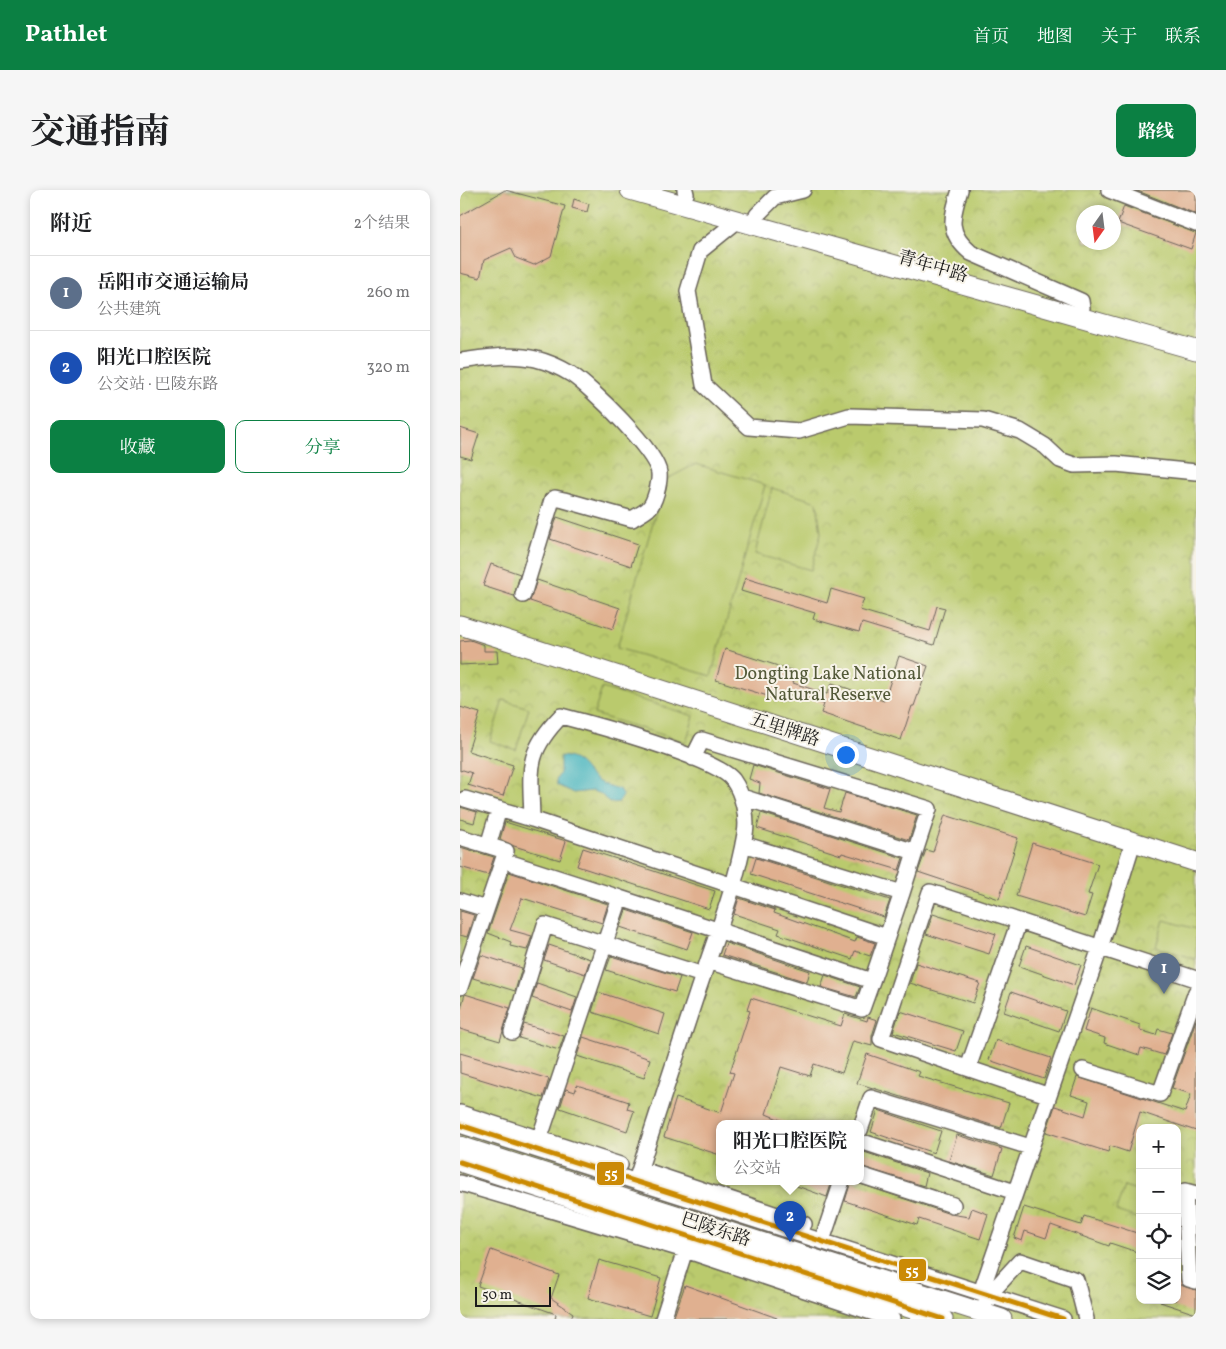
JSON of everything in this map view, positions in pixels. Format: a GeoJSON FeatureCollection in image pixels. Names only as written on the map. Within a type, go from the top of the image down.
{"type":"FeatureCollection","features":[{"type":"Feature","properties":{"kind":"main road"},"geometry":{"type":"LineString","coordinates":[[630,190],[1196,350]]}},
{"type":"Feature","properties":{"kind":"main road","name":"青年中路"},"geometry":{"type":"LineString","coordinates":[[680,191],[757,215],[1196,341]]}},
{"type":"Feature","properties":{"kind":"main road","name":"五里牌路"},"geometry":{"type":"LineString","coordinates":[[460,616],[1196,853]]}},
{"type":"Feature","properties":{"kind":"main road","name":"五里牌路"},"geometry":{"type":"LineString","coordinates":[[460,625],[1196,862]]}},
{"type":"Feature","properties":{"kind":"main road","name":"巴陵东路"},"geometry":{"type":"LineString","coordinates":[[460,1146],[694,1223],[1002,1319]]}},
{"type":"Feature","properties":{"kind":"main road","name":"巴陵东路"},"geometry":{"type":"LineString","coordinates":[[460,1162],[943,1319]]}},
{"type":"Feature","properties":{"kind":"street"},"geometry":{"type":"LineString","coordinates":[[757,215],[775,197],[804,190]]}},
{"type":"Feature","properties":{"kind":"street"},"geometry":{"type":"LineString","coordinates":[[960,190],[953,226],[957,241],[971,253],[1082,301],[1082,308]]}},
{"type":"Feature","properties":{"kind":"street"},"geometry":{"type":"LineString","coordinates":[[1109,190],[1196,224]]}},
{"type":"Feature","properties":{"kind":"street"},"geometry":{"type":"LineString","coordinates":[[736,221],[700,252],[688,291],[704,385],[749,427],[799,432],[849,416],[983,420],[1020,431],[1045,446],[1060,460],[1074,465],[1116,464],[1196,472]]}},
{"type":"Feature","properties":{"kind":"street"},"geometry":{"type":"LineString","coordinates":[[460,361],[518,357],[535,359],[571,374],[596,394],[631,431],[650,453],[658,467],[659,483],[650,508],[632,519],[564,500],[555,498],[552,500],[523,595]]}},
{"type":"Feature","properties":{"kind":"street"},"geometry":{"type":"LineString","coordinates":[[532,819],[532,758],[545,732],[560,716],[597,725],[709,764],[732,778],[742,797],[746,832],[732,886],[638,1175]]}},
{"type":"Feature","properties":{"kind":"street"},"geometry":{"type":"LineString","coordinates":[[512,1032],[545,924],[605,944],[862,1009],[929,809],[702,740],[693,758]]}},
{"type":"Feature","properties":{"kind":"street"},"geometry":{"type":"LineString","coordinates":[[742,797],[915,852]]}},
{"type":"Feature","properties":{"kind":"street"},"geometry":{"type":"LineString","coordinates":[[465,799],[532,819],[886,937]]}},
{"type":"Feature","properties":{"kind":"street"},"geometry":{"type":"LineString","coordinates":[[490,839],[499,809]]}},
{"type":"Feature","properties":{"kind":"street"},"geometry":{"type":"LineString","coordinates":[[460,837],[506,851],[486,909],[467,944],[461,984]]}},
{"type":"Feature","properties":{"kind":"street"},"geometry":{"type":"LineString","coordinates":[[982,1313],[984,1290],[1015,1192],[1047,1095],[1100,948],[1133,842]]}},
{"type":"Feature","properties":{"kind":"street"},"geometry":{"type":"LineString","coordinates":[[743,844],[902,893]]}},
{"type":"Feature","properties":{"kind":"street"},"geometry":{"type":"LineString","coordinates":[[514,864],[872,980]]}},
{"type":"Feature","properties":{"kind":"street"},"geometry":{"type":"LineString","coordinates":[[1047,1095],[881,1039],[930,892],[1196,980]]}},
{"type":"Feature","properties":{"kind":"street"},"geometry":{"type":"LineString","coordinates":[[536,1149],[620,898]]}},
{"type":"Feature","properties":{"kind":"street"},"geometry":{"type":"LineString","coordinates":[[460,901],[486,909]]}},
{"type":"Feature","properties":{"kind":"street"},"geometry":{"type":"LineString","coordinates":[[968,1068],[1019,921]]}},
{"type":"Feature","properties":{"kind":"street"},"geometry":{"type":"LineString","coordinates":[[1083,1070],[1160,1094],[1196,992]]}},
{"type":"Feature","properties":{"kind":"street"},"geometry":{"type":"LineString","coordinates":[[863,1120],[871,1098],[1030,1147]]}},
{"type":"Feature","properties":{"kind":"street"},"geometry":{"type":"LineString","coordinates":[[460,1113],[620,1165]]}},
{"type":"Feature","properties":{"kind":"street"},"geometry":{"type":"LineString","coordinates":[[460,1125],[536,1149],[638,1175],[984,1290],[1063,1319]]}},
{"type":"Feature","properties":{"kind":"street"},"geometry":{"type":"LineString","coordinates":[[864,1142],[1015,1192]]}},
{"type":"Feature","properties":{"kind":"street"},"geometry":{"type":"LineString","coordinates":[[864,1176],[953,1205]]}},
{"type":"Feature","properties":{"kind":"street"},"geometry":{"type":"LineString","coordinates":[[460,1183],[685,1250],[892,1319]]}},
{"type":"Feature","properties":{"kind":"street"},"geometry":{"type":"LineString","coordinates":[[823,1236],[841,1185]]}},
{"type":"Feature","properties":{"kind":"street"},"geometry":{"type":"LineString","coordinates":[[1196,1194],[1185,1191],[1189,1279],[1196,1281]]}},
{"type":"Feature","properties":{"kind":"street"},"geometry":{"type":"LineString","coordinates":[[663,1319],[685,1250]]}},
{"type":"Feature","properties":{"kind":"street"},"geometry":{"type":"LineString","coordinates":[[984,1290],[1020,1261],[1076,1280],[1086,1319]]}},
{"type":"Feature","properties":{"kind":"green space","name":"Dongting Lake National Natural Reserve"},"geometry":{"type":"Polygon","coordinates":[[[460,190],[1196,190],[1196,1319],[460,1319],[460,190]]]}},
{"type":"Feature","properties":{"kind":"green space"},"geometry":{"type":"Polygon","coordinates":[[[696,464],[765,485],[711,676],[617,648],[665,480],[696,464]]]}},
{"type":"Feature","properties":{"kind":"green space"},"geometry":{"type":"Polygon","coordinates":[[[772,488],[817,502],[821,533],[811,570],[755,554],[772,488]]]}},
{"type":"Feature","properties":{"kind":"green space"},"geometry":{"type":"Polygon","coordinates":[[[602,688],[694,716],[686,742],[594,714],[602,688]]]}},
{"type":"Feature","properties":{"kind":"green space"},"geometry":{"type":"Polygon","coordinates":[[[503,700],[529,708],[516,750],[490,741],[503,700]]]}},
{"type":"Feature","properties":{"kind":"green space"},"geometry":{"type":"Polygon","coordinates":[[[1164,920],[1196,929],[1196,959],[1156,947],[1164,920]]]}},
{"type":"Feature","properties":{"kind":"green space"},"geometry":{"type":"Polygon","coordinates":[[[1124,1186],[1136,1190],[1136,1218],[1116,1211],[1124,1186]]]}},
{"type":"Feature","properties":{"kind":"water"},"geometry":{"type":"Polygon","coordinates":[[[560,756],[568,757],[578,762],[591,776],[604,785],[619,789],[623,796],[619,802],[609,803],[601,794],[592,791],[573,793],[557,785],[556,780],[560,773],[560,756]]]}},
{"type":"Feature","properties":{"kind":"building"},"geometry":{"type":"Polygon","coordinates":[[[505,190],[565,206],[551,256],[534,265],[516,258],[511,248],[484,260],[480,278],[460,273],[460,216],[505,190]]]}},
{"type":"Feature","properties":{"kind":"building"},"geometry":{"type":"Polygon","coordinates":[[[1135,190],[1196,190],[1196,214],[1135,190]]]}},
{"type":"Feature","properties":{"kind":"building"},"geometry":{"type":"Polygon","coordinates":[[[574,199],[589,204],[587,212],[572,208],[574,199]]]}},
{"type":"Feature","properties":{"kind":"building"},"geometry":{"type":"Polygon","coordinates":[[[1124,206],[1196,233],[1191,249],[1121,224],[1121,214],[1124,206]]]}},
{"type":"Feature","properties":{"kind":"building"},"geometry":{"type":"Polygon","coordinates":[[[460,428],[479,434],[471,459],[460,456],[460,428]]]}},
{"type":"Feature","properties":{"kind":"building"},"geometry":{"type":"Polygon","coordinates":[[[557,517],[638,544],[631,566],[550,539],[557,517]]]}},
{"type":"Feature","properties":{"kind":"building"},"geometry":{"type":"Polygon","coordinates":[[[491,564],[520,574],[514,596],[483,586],[491,564]]]}},
{"type":"Feature","properties":{"kind":"building"},"geometry":{"type":"Polygon","coordinates":[[[745,578],[827,603],[831,589],[864,599],[860,610],[930,631],[937,606],[945,608],[934,645],[862,623],[859,632],[813,619],[815,613],[741,591],[745,578]]]}},
{"type":"Feature","properties":{"kind":"building"},"geometry":{"type":"Polygon","coordinates":[[[537,580],[620,608],[613,629],[530,601],[537,580]]]}},
{"type":"Feature","properties":{"kind":"building"},"geometry":{"type":"Polygon","coordinates":[[[470,640],[484,645],[484,651],[497,651],[498,663],[460,665],[460,641],[470,640]]]}},
{"type":"Feature","properties":{"kind":"building"},"geometry":{"type":"Polygon","coordinates":[[[725,649],[797,672],[793,683],[827,694],[832,683],[884,701],[899,656],[928,666],[901,740],[821,713],[824,704],[790,693],[787,702],[716,680],[725,649]]]}},
{"type":"Feature","properties":{"kind":"building"},"geometry":{"type":"Polygon","coordinates":[[[460,707],[480,713],[468,751],[513,765],[503,796],[468,785],[472,773],[460,771],[460,707]]]}},
{"type":"Feature","properties":{"kind":"building"},"geometry":{"type":"Polygon","coordinates":[[[753,765],[830,789],[824,808],[839,812],[845,793],[917,815],[909,840],[759,793],[760,783],[749,779],[753,765]]]}},
{"type":"Feature","properties":{"kind":"building"},"geometry":{"type":"Polygon","coordinates":[[[460,807],[477,812],[474,823],[460,819],[460,807]]]}},
{"type":"Feature","properties":{"kind":"building"},"geometry":{"type":"Polygon","coordinates":[[[761,813],[903,858],[899,870],[842,853],[841,855],[757,828],[761,813]]]}},
{"type":"Feature","properties":{"kind":"building"},"geometry":{"type":"Polygon","coordinates":[[[945,815],[1018,838],[999,899],[918,872],[926,850],[933,852],[945,815]]]}},
{"type":"Feature","properties":{"kind":"building"},"geometry":{"type":"Polygon","coordinates":[[[505,822],[566,841],[560,860],[514,846],[500,839],[505,822]]]}},
{"type":"Feature","properties":{"kind":"building"},"geometry":{"type":"Polygon","coordinates":[[[1032,843],[1098,864],[1088,894],[1092,895],[1085,917],[1016,896],[1032,843]]]}},
{"type":"Feature","properties":{"kind":"building"},"geometry":{"type":"Polygon","coordinates":[[[460,847],[494,857],[488,875],[460,867],[460,847]]]}},
{"type":"Feature","properties":{"kind":"building"},"geometry":{"type":"Polygon","coordinates":[[[583,848],[715,891],[709,909],[577,866],[583,848]]]}},
{"type":"Feature","properties":{"kind":"building"},"geometry":{"type":"Polygon","coordinates":[[[756,858],[890,900],[884,917],[751,874],[756,858]]]}},
{"type":"Feature","properties":{"kind":"building"},"geometry":{"type":"Polygon","coordinates":[[[509,872],[608,904],[602,923],[522,898],[510,930],[532,936],[527,950],[510,946],[511,942],[488,933],[509,872]]]}},
{"type":"Feature","properties":{"kind":"building"},"geometry":{"type":"Polygon","coordinates":[[[739,898],[775,910],[774,913],[855,942],[857,937],[875,943],[870,956],[855,951],[852,959],[778,934],[780,929],[734,914],[739,898]]]}},
{"type":"Feature","properties":{"kind":"building"},"geometry":{"type":"Polygon","coordinates":[[[626,910],[693,932],[687,949],[620,927],[626,910]]]}},
{"type":"Feature","properties":{"kind":"building"},"geometry":{"type":"Polygon","coordinates":[[[460,911],[474,915],[467,937],[460,935],[460,911]]]}},
{"type":"Feature","properties":{"kind":"building"},"geometry":{"type":"Polygon","coordinates":[[[933,914],[996,934],[989,954],[926,934],[933,914]]]}},
{"type":"Feature","properties":{"kind":"building"},"geometry":{"type":"Polygon","coordinates":[[[726,943],[810,971],[807,982],[722,955],[726,943]]]}},
{"type":"Feature","properties":{"kind":"building"},"geometry":{"type":"Polygon","coordinates":[[[549,945],[590,959],[585,974],[544,960],[549,945]]]}},
{"type":"Feature","properties":{"kind":"building"},"geometry":{"type":"Polygon","coordinates":[[[1026,946],[1081,965],[1074,985],[1019,966],[1026,946]]]}},
{"type":"Feature","properties":{"kind":"building"},"geometry":{"type":"Polygon","coordinates":[[[481,955],[522,968],[515,991],[473,978],[481,955]]]}},
{"type":"Feature","properties":{"kind":"building"},"geometry":{"type":"Polygon","coordinates":[[[611,956],[680,977],[675,992],[606,970],[611,956]]]}},
{"type":"Feature","properties":{"kind":"building"},"geometry":{"type":"Polygon","coordinates":[[[916,963],[980,983],[973,1003],[910,983],[916,963]]]}},
{"type":"Feature","properties":{"kind":"building"},"geometry":{"type":"Polygon","coordinates":[[[825,975],[860,987],[856,997],[821,987],[825,975]]]}},
{"type":"Feature","properties":{"kind":"building"},"geometry":{"type":"Polygon","coordinates":[[[537,983],[577,997],[572,1012],[532,998],[537,983]]]}},
{"type":"Feature","properties":{"kind":"building"},"geometry":{"type":"Polygon","coordinates":[[[598,992],[665,1014],[659,1034],[592,1012],[598,992]]]}},
{"type":"Feature","properties":{"kind":"building"},"geometry":{"type":"Polygon","coordinates":[[[1011,992],[1066,1011],[1059,1031],[1004,1012],[1011,992]]]}},
{"type":"Feature","properties":{"kind":"building"},"geometry":{"type":"Polygon","coordinates":[[[465,994],[510,1008],[500,1041],[460,1029],[460,1011],[465,994]]]}},
{"type":"Feature","properties":{"kind":"building"},"geometry":{"type":"Polygon","coordinates":[[[751,998],[841,1026],[845,1014],[867,1021],[868,1017],[877,1020],[872,1036],[872,1046],[853,1041],[842,1073],[814,1064],[810,1076],[781,1067],[766,1114],[781,1120],[716,1120],[716,1154],[664,1137],[676,1098],[721,1113],[734,1073],[730,1072],[750,1011],[747,1010],[751,998]]]}},
{"type":"Feature","properties":{"kind":"building"},"geometry":{"type":"Polygon","coordinates":[[[1091,1008],[1140,1025],[1140,1030],[1156,1035],[1158,1029],[1172,1033],[1164,1055],[1141,1048],[1139,1055],[1104,1043],[1105,1038],[1084,1031],[1091,1008]]]}},
{"type":"Feature","properties":{"kind":"building"},"geometry":{"type":"Polygon","coordinates":[[[900,1011],[963,1031],[956,1051],[893,1032],[900,1011]]]}},
{"type":"Feature","properties":{"kind":"building"},"geometry":{"type":"Polygon","coordinates":[[[1196,1020],[1196,1131],[1181,1126],[1181,1124],[1175,1124],[1140,1112],[1128,1152],[1110,1146],[1108,1152],[1046,1132],[1055,1106],[1085,1116],[1089,1101],[1071,1095],[1077,1077],[1185,1112],[1191,1094],[1172,1088],[1196,1020]]]}},
{"type":"Feature","properties":{"kind":"building"},"geometry":{"type":"Polygon","coordinates":[[[524,1024],[564,1036],[559,1050],[519,1038],[524,1024]]]}},
{"type":"Feature","properties":{"kind":"building"},"geometry":{"type":"Polygon","coordinates":[[[583,1037],[650,1059],[644,1078],[577,1056],[583,1037]]]}},
{"type":"Feature","properties":{"kind":"building"},"geometry":{"type":"Polygon","coordinates":[[[996,1040],[1051,1058],[1044,1079],[989,1060],[996,1040]]]}},
{"type":"Feature","properties":{"kind":"building"},"geometry":{"type":"Polygon","coordinates":[[[460,1053],[549,1079],[543,1098],[460,1073],[460,1053]]]}},
{"type":"Feature","properties":{"kind":"building"},"geometry":{"type":"Polygon","coordinates":[[[867,1054],[920,1072],[918,1076],[1009,1103],[1001,1128],[857,1083],[867,1054]]]}},
{"type":"Feature","properties":{"kind":"building"},"geometry":{"type":"Polygon","coordinates":[[[577,1085],[629,1102],[627,1109],[634,1111],[627,1131],[560,1108],[566,1089],[575,1092],[577,1085]]]}},
{"type":"Feature","properties":{"kind":"building"},"geometry":{"type":"Polygon","coordinates":[[[878,1110],[941,1131],[934,1153],[871,1132],[878,1110]]]}},
{"type":"Feature","properties":{"kind":"building"},"geometry":{"type":"Polygon","coordinates":[[[957,1135],[1002,1149],[994,1175],[949,1161],[957,1135]]]}},
{"type":"Feature","properties":{"kind":"building"},"geometry":{"type":"Polygon","coordinates":[[[864,1152],[927,1173],[924,1186],[864,1167],[864,1152]]]}},
{"type":"Feature","properties":{"kind":"building"},"geometry":{"type":"Polygon","coordinates":[[[794,1185],[831,1185],[827,1197],[794,1185]]]}},
{"type":"Feature","properties":{"kind":"building"},"geometry":{"type":"Polygon","coordinates":[[[850,1185],[863,1185],[950,1214],[969,1217],[972,1208],[988,1214],[980,1239],[919,1219],[917,1225],[845,1201],[850,1185]]]}},
{"type":"Feature","properties":{"kind":"building"},"geometry":{"type":"Polygon","coordinates":[[[1024,1207],[1081,1225],[1084,1216],[1136,1233],[1136,1252],[1110,1243],[1109,1246],[1051,1225],[1046,1238],[1025,1231],[1022,1241],[1014,1238],[1024,1207]]]}},
{"type":"Feature","properties":{"kind":"building"},"geometry":{"type":"Polygon","coordinates":[[[491,1250],[559,1275],[551,1298],[573,1313],[571,1319],[555,1319],[556,1314],[478,1286],[491,1250]]]}},
{"type":"Feature","properties":{"kind":"building"},"geometry":{"type":"Polygon","coordinates":[[[599,1260],[661,1278],[650,1316],[588,1298],[599,1260]]]}},
{"type":"Feature","properties":{"kind":"building"},"geometry":{"type":"Polygon","coordinates":[[[685,1285],[777,1318],[777,1319],[673,1319],[685,1285]]]}},
{"type":"Feature","properties":{"kind":"building"},"geometry":{"type":"Polygon","coordinates":[[[1181,1285],[1196,1290],[1196,1314],[1166,1304],[1181,1304],[1181,1285]]]}},
{"type":"Feature","properties":{"kind":"transit line","name":"55"},"geometry":{"type":"LineString","coordinates":[[460,1125],[1063,1319]]}},
{"type":"Feature","properties":{"kind":"transit line","name":"55"},"geometry":{"type":"LineString","coordinates":[[460,1162],[943,1319]]}},
{"type":"Feature","properties":{"kind":"place","name":"岳阳市交通运输局"},"geometry":{"type":"Point","coordinates":[1164,994]}},
{"type":"Feature","properties":{"kind":"place","name":"阳光口腔医院"},"geometry":{"type":"Point","coordinates":[790,1242]}}]}
